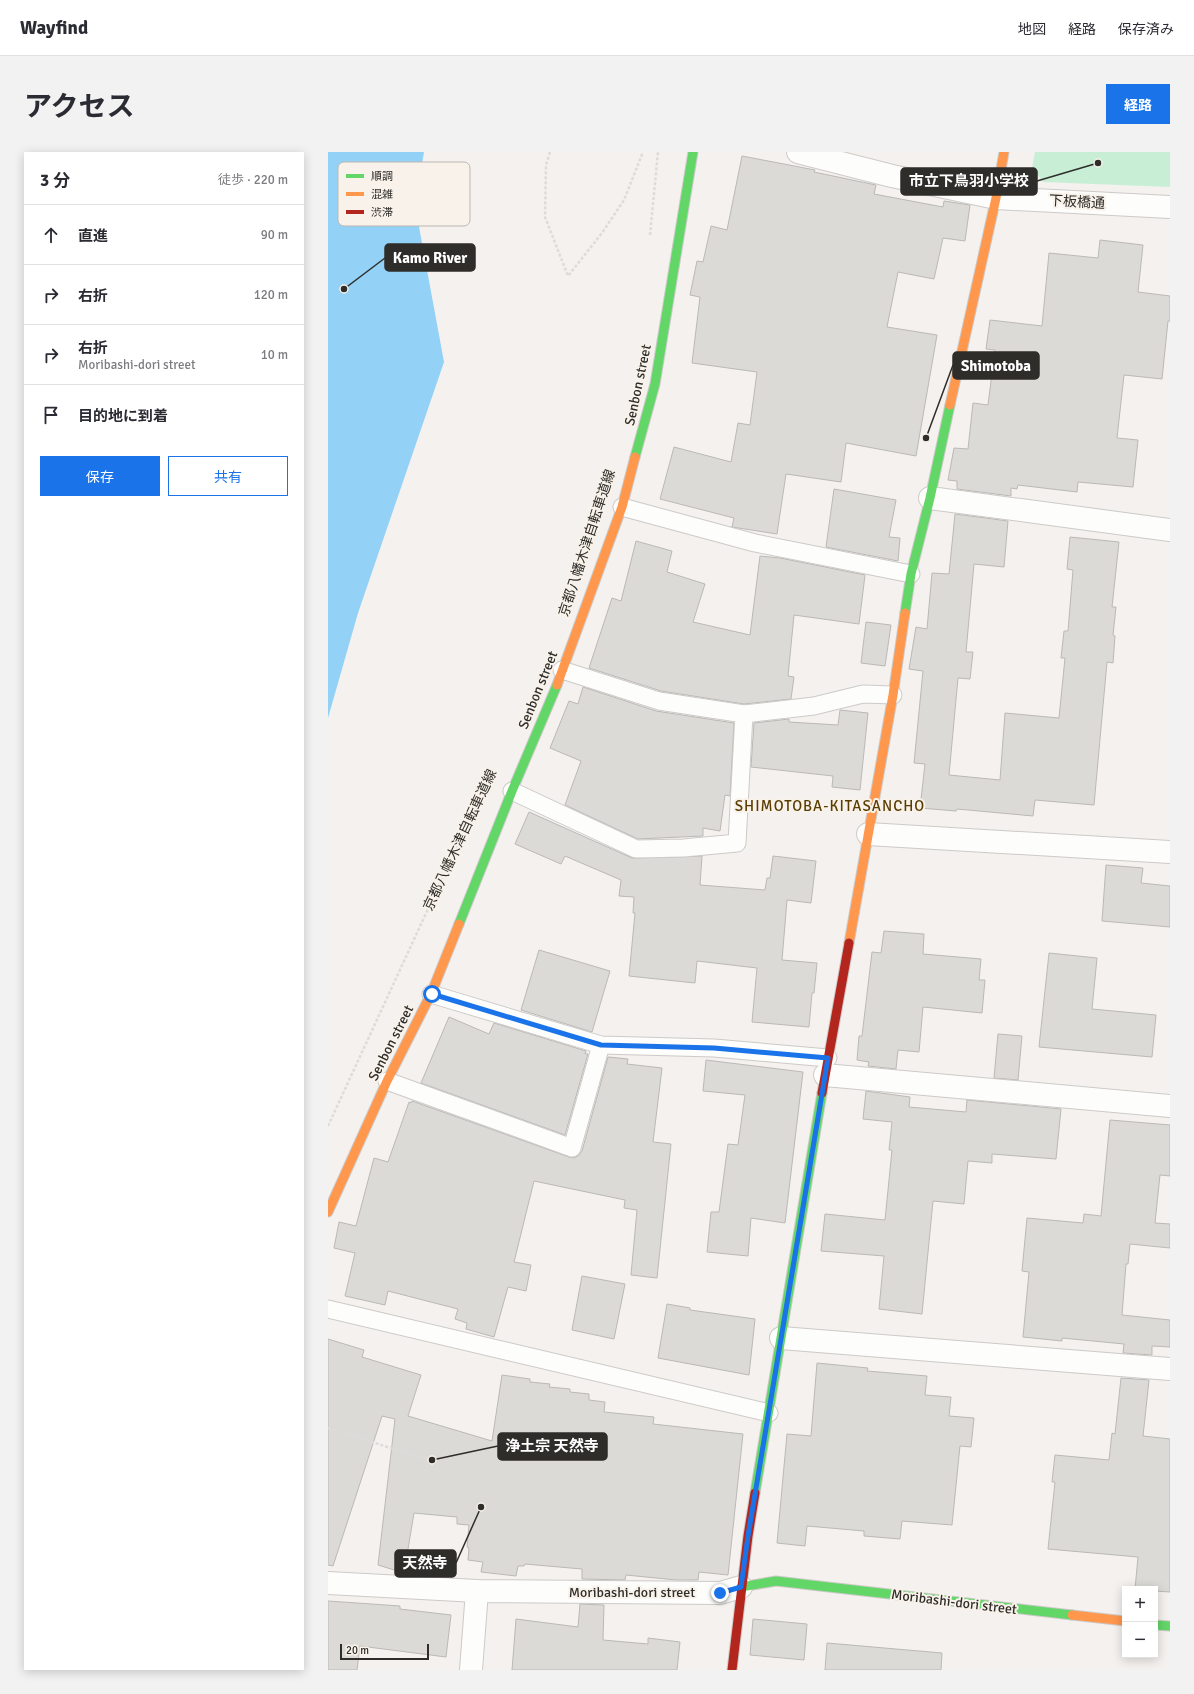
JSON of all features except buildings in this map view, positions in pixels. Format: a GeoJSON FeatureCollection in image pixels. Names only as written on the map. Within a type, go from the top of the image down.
{"type":"FeatureCollection","features":[{"type":"Feature","properties":{"kind":"street","name":"Senbon street"},"geometry":{"type":"LineString","coordinates":[[328,1212],[387,1081],[432,994],[512,791],[562,670],[622,507],[655,384],[694,152]]}},
{"type":"Feature","properties":{"kind":"street","name":"下板橋通"},"geometry":{"type":"LineString","coordinates":[[798,152],[892,176],[996,198],[1170,207]]}},
{"type":"Feature","properties":{"kind":"street"},"geometry":{"type":"LineString","coordinates":[[732,1670],[741,1587],[781,1338],[893,695],[911,574],[930,498],[996,198],[1004,152]]}},
{"type":"Feature","properties":{"kind":"street"},"geometry":{"type":"LineString","coordinates":[[930,498],[1170,530]]}},
{"type":"Feature","properties":{"kind":"street"},"geometry":{"type":"LineString","coordinates":[[868,834],[1170,852]]}},
{"type":"Feature","properties":{"kind":"street"},"geometry":{"type":"LineString","coordinates":[[827,1067],[1170,1106]]}},
{"type":"Feature","properties":{"kind":"street"},"geometry":{"type":"LineString","coordinates":[[781,1338],[1170,1369]]}},
{"type":"Feature","properties":{"kind":"street","name":"Moribashi-dori street"},"geometry":{"type":"LineString","coordinates":[[328,1584],[477,1592],[720,1593],[741,1587],[776,1581],[1122,1621]]}},
{"type":"Feature","properties":{"kind":"street"},"geometry":{"type":"LineString","coordinates":[[471,1670],[477,1592]]}},
{"type":"Feature","properties":{"kind":"street"},"geometry":{"type":"LineString","coordinates":[[1158,1625],[1170,1626]]}},
{"type":"Feature","properties":{"kind":"lane"},"geometry":{"type":"LineString","coordinates":[[622,507],[755,543],[911,574]]}},
{"type":"Feature","properties":{"kind":"lane"},"geometry":{"type":"LineString","coordinates":[[562,670],[659,701],[744,714],[814,706],[864,694],[893,695]]}},
{"type":"Feature","properties":{"kind":"lane"},"geometry":{"type":"LineString","coordinates":[[512,791],[636,849],[684,848],[737,843],[744,714]]}},
{"type":"Feature","properties":{"kind":"lane"},"geometry":{"type":"LineString","coordinates":[[432,994],[601,1045],[714,1048],[827,1067]]}},
{"type":"Feature","properties":{"kind":"lane"},"geometry":{"type":"LineString","coordinates":[[387,1081],[572,1148],[601,1045]]}},
{"type":"Feature","properties":{"kind":"lane"},"geometry":{"type":"LineString","coordinates":[[328,1309],[769,1413]]}},
{"type":"Feature","properties":{"kind":"path"},"geometry":{"type":"LineString","coordinates":[[550,152],[546,165],[545,217],[568,276],[602,233],[624,200],[643,152]]}},
{"type":"Feature","properties":{"kind":"path"},"geometry":{"type":"LineString","coordinates":[[650,236],[658,152]]}},
{"type":"Feature","properties":{"kind":"path","name":"京都八幡木津自転車道線"},"geometry":{"type":"LineString","coordinates":[[328,1126],[471,816]]}},
{"type":"Feature","properties":{"kind":"path"},"geometry":{"type":"LineString","coordinates":[[328,1428],[428,1460],[434,1467]]}},
{"type":"Feature","properties":{"kind":"green space"},"geometry":{"type":"Polygon","coordinates":[[[1035,152],[1170,152],[1170,187],[1043,182],[1032,168],[1035,152]]]}},
{"type":"Feature","properties":{"kind":"water"},"geometry":{"type":"Polygon","coordinates":[[[328,152],[424,152],[422,162],[338,162],[338,226],[419,226],[444,362],[358,613],[328,718],[328,152]]]}},
{"type":"Feature","properties":{"kind":"traffic: fast"},"geometry":{"type":"LineString","coordinates":[[635,457],[655,384],[693,152]]}},
{"type":"Feature","properties":{"kind":"traffic: fast"},"geometry":{"type":"LineString","coordinates":[[905,613],[911,574],[930,498],[950,405]]}},
{"type":"Feature","properties":{"kind":"traffic: fast"},"geometry":{"type":"LineString","coordinates":[[459,924],[512,791],[557,685]]}},
{"type":"Feature","properties":{"kind":"traffic: fast"},"geometry":{"type":"LineString","coordinates":[[755,1493],[822,1093]]}},
{"type":"Feature","properties":{"kind":"traffic: fast"},"geometry":{"type":"LineString","coordinates":[[741,1587],[776,1581],[1072,1615]]}},
{"type":"Feature","properties":{"kind":"traffic: fast"},"geometry":{"type":"LineString","coordinates":[[1158,1625],[1170,1626]]}},
{"type":"Feature","properties":{"kind":"traffic: slow"},"geometry":{"type":"LineString","coordinates":[[950,405],[996,198],[1004,152]]}},
{"type":"Feature","properties":{"kind":"traffic: slow"},"geometry":{"type":"LineString","coordinates":[[557,685],[622,507],[635,457]]}},
{"type":"Feature","properties":{"kind":"traffic: slow"},"geometry":{"type":"LineString","coordinates":[[849,943],[893,695],[905,613]]}},
{"type":"Feature","properties":{"kind":"traffic: slow"},"geometry":{"type":"LineString","coordinates":[[328,1212],[387,1081],[431,994],[459,924]]}},
{"type":"Feature","properties":{"kind":"traffic: slow"},"geometry":{"type":"LineString","coordinates":[[1072,1615],[1122,1621]]}},
{"type":"Feature","properties":{"kind":"traffic: jam"},"geometry":{"type":"LineString","coordinates":[[822,1093],[849,943]]}},
{"type":"Feature","properties":{"kind":"traffic: jam"},"geometry":{"type":"LineString","coordinates":[[732,1670],[748,1536],[755,1493]]}},
{"type":"Feature","properties":{"kind":"place","name":"市立下鳥羽小学校"},"geometry":{"type":"Point","coordinates":[1098,163]}},
{"type":"Feature","properties":{"kind":"place","name":"Kamo River"},"geometry":{"type":"Point","coordinates":[344,289]}},
{"type":"Feature","properties":{"kind":"place","name":"Shimotoba"},"geometry":{"type":"Point","coordinates":[926,438]}},
{"type":"Feature","properties":{"kind":"place","name":"浄土宗 天然寺"},"geometry":{"type":"Point","coordinates":[432,1460]}},
{"type":"Feature","properties":{"kind":"place","name":"天然寺"},"geometry":{"type":"Point","coordinates":[481,1507]}},
{"type":"Feature","properties":{"kind":"district","name":"SHIMOTOBA-KITASANCHO"},"geometry":{"type":"Point","coordinates":[830,806]}},
{"type":"Feature","properties":{"kind":"route"},"geometry":{"type":"LineString","coordinates":[[432,994],[601,1045],[714,1048],[828,1058],[748,1536],[741,1587],[720,1593]]}}]}
